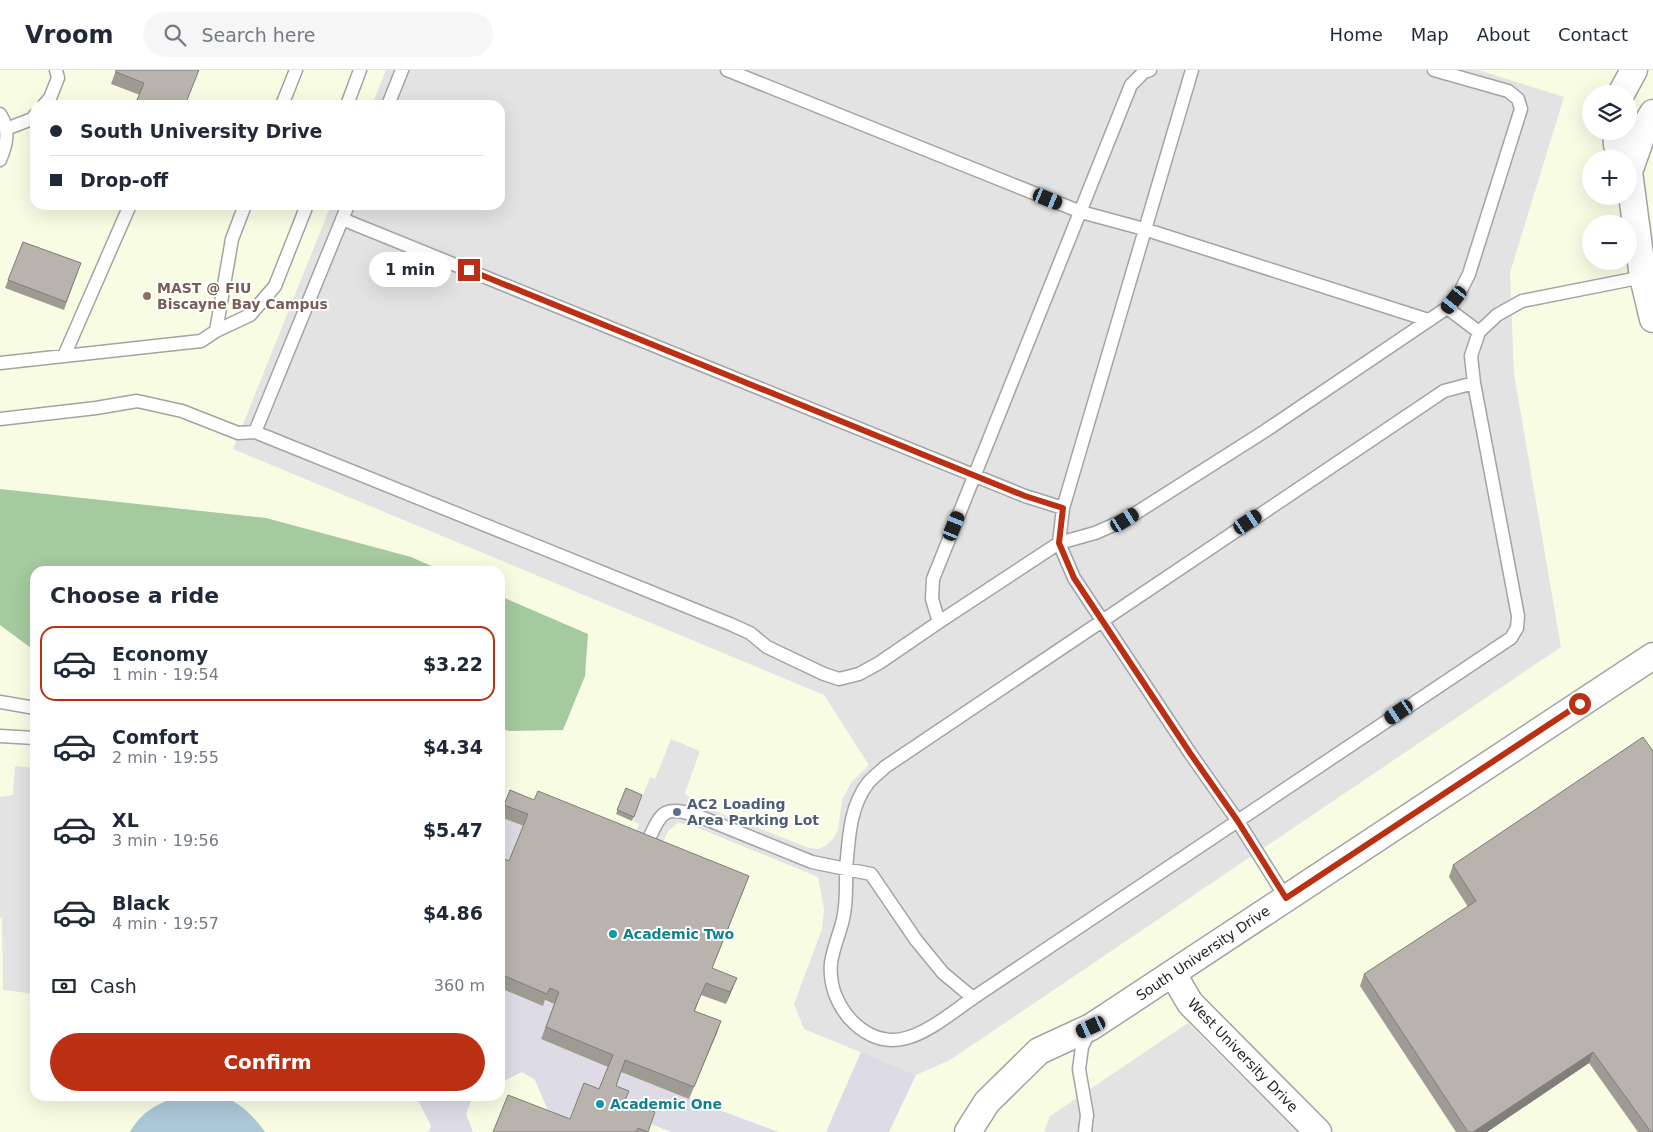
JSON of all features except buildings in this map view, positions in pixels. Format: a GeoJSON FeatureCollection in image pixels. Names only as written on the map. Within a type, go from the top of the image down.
{"type":"FeatureCollection","features":[{"type":"Feature","properties":{"kind":"street"},"geometry":{"type":"LineString","coordinates":[[1626,85],[1634,70]]}},
{"type":"Feature","properties":{"kind":"street"},"geometry":{"type":"LineString","coordinates":[[1637,150],[1653,112]]}},
{"type":"Feature","properties":{"kind":"street"},"geometry":{"type":"LineString","coordinates":[[1633,205],[1643,277],[1653,320]]}},
{"type":"Feature","properties":{"kind":"street","name":"South University Drive"},"geometry":{"type":"LineString","coordinates":[[968,1132],[987,1102],[1039,1051],[1091,1027],[1173,974],[1650,653]]}},
{"type":"Feature","properties":{"kind":"street","name":"West University Drive"},"geometry":{"type":"LineString","coordinates":[[1173,974],[1190,1002],[1318,1132]]}},
{"type":"Feature","properties":{"kind":"lane"},"geometry":{"type":"LineString","coordinates":[[48,100],[58,78],[56,70]]}},
{"type":"Feature","properties":{"kind":"lane"},"geometry":{"type":"LineString","coordinates":[[284,100],[296,70]]}},
{"type":"Feature","properties":{"kind":"lane"},"geometry":{"type":"LineString","coordinates":[[348,100],[360,70]]}},
{"type":"Feature","properties":{"kind":"lane"},"geometry":{"type":"LineString","coordinates":[[390,100],[402,70]]}},
{"type":"Feature","properties":{"kind":"lane"},"geometry":{"type":"LineString","coordinates":[[727,70],[1081,212],[1144,229],[1428,320]]}},
{"type":"Feature","properties":{"kind":"lane"},"geometry":{"type":"LineString","coordinates":[[939,622],[932,599],[933,579],[1131,84],[1144,72],[1150,70]]}},
{"type":"Feature","properties":{"kind":"lane"},"geometry":{"type":"LineString","coordinates":[[1192,70],[1063,508],[1059,543],[1074,578],[1190,753],[1237,820],[1286,898]]}},
{"type":"Feature","properties":{"kind":"lane"},"geometry":{"type":"LineString","coordinates":[[0,419],[96,408],[137,401],[182,411],[238,433],[255,432],[750,633],[767,647],[824,674],[839,679],[859,674],[879,663],[1059,543],[1125,520],[1266,431],[1447,308],[1460,292],[1469,274],[1521,110],[1518,99],[1508,91],[1434,70]]}},
{"type":"Feature","properties":{"kind":"lane"},"geometry":{"type":"LineString","coordinates":[[0,114],[8,136],[0,160]]}},
{"type":"Feature","properties":{"kind":"lane"},"geometry":{"type":"LineString","coordinates":[[6,129],[30,120]]}},
{"type":"Feature","properties":{"kind":"lane"},"geometry":{"type":"LineString","coordinates":[[64,356],[128,210]]}},
{"type":"Feature","properties":{"kind":"lane"},"geometry":{"type":"LineString","coordinates":[[216,331],[232,239],[243,210]]}},
{"type":"Feature","properties":{"kind":"lane"},"geometry":{"type":"LineString","coordinates":[[0,363],[201,341],[216,331],[250,316],[275,286],[305,210]]}},
{"type":"Feature","properties":{"kind":"lane"},"geometry":{"type":"LineString","coordinates":[[255,432],[346,210]]}},
{"type":"Feature","properties":{"kind":"lane"},"geometry":{"type":"LineString","coordinates":[[342,220],[975,474],[1025,496],[1063,508]]}},
{"type":"Feature","properties":{"kind":"lane"},"geometry":{"type":"LineString","coordinates":[[1474,383],[1444,391],[885,767],[869,782],[857,800],[852,816],[846,870],[844,916],[831,963],[833,990],[843,1010],[856,1025],[873,1036],[892,1042],[913,1037],[932,1027],[1237,820],[1511,638],[1517,628],[1518,616],[1474,383],[1471,356],[1479,332],[1497,314],[1522,301],[1643,277]]}},
{"type":"Feature","properties":{"kind":"lane"},"geometry":{"type":"LineString","coordinates":[[1447,308],[1479,332]]}},
{"type":"Feature","properties":{"kind":"lane"},"geometry":{"type":"LineString","coordinates":[[0,702],[30,707]]}},
{"type":"Feature","properties":{"kind":"lane"},"geometry":{"type":"LineString","coordinates":[[0,736],[30,738]]}},
{"type":"Feature","properties":{"kind":"lane"},"geometry":{"type":"LineString","coordinates":[[646,845],[659,817],[671,810],[701,817],[812,862],[870,874],[916,940],[943,973],[973,998]]}},
{"type":"Feature","properties":{"kind":"lane"},"geometry":{"type":"LineString","coordinates":[[1085,1132],[1087,1116],[1079,1069],[1082,1047],[1091,1027]]}},
{"type":"Feature","properties":{"kind":"shaded area"},"geometry":{"type":"Polygon","coordinates":[[[0,70],[1653,70],[1653,1132],[0,1132],[0,70]]]}},
{"type":"Feature","properties":{"kind":"shaded area"},"geometry":{"type":"Polygon","coordinates":[[[386,70],[1478,70],[1564,97],[1510,273],[1514,374],[1561,647],[950,1060],[916,1075],[804,1029],[794,1004],[822,929],[824,909],[818,877],[691,825],[678,823],[668,831],[658,853],[631,841],[639,824],[633,821],[650,777],[655,779],[671,739],[700,751],[685,793],[694,803],[809,848],[818,849],[825,846],[833,839],[838,830],[842,800],[851,783],[869,765],[824,695],[233,449],[329,210],[505,210],[505,100],[374,100],[386,70]]]}},
{"type":"Feature","properties":{"kind":"shaded area"},"geometry":{"type":"Polygon","coordinates":[[[15,766],[30,768],[30,993],[3,990],[2,918],[0,918],[0,797],[13,795],[15,766]]]}},
{"type":"Feature","properties":{"kind":"shaded area"},"geometry":{"type":"Polygon","coordinates":[[[505,819],[524,826],[505,873],[505,819]]]}},
{"type":"Feature","properties":{"kind":"shaded area"},"geometry":{"type":"Polygon","coordinates":[[[505,989],[554,1004],[541,1039],[609,1067],[594,1101],[566,1131],[555,1127],[535,1080],[522,1072],[505,1080],[505,989]]]}},
{"type":"Feature","properties":{"kind":"shaded area"},"geometry":{"type":"Polygon","coordinates":[[[1188,1023],[1297,1132],[1044,1132],[1050,1116],[1188,1023]]]}},
{"type":"Feature","properties":{"kind":"shaded area"},"geometry":{"type":"Polygon","coordinates":[[[861,1052],[916,1075],[889,1132],[826,1132],[861,1052]]]}},
{"type":"Feature","properties":{"kind":"shaded area"},"geometry":{"type":"Polygon","coordinates":[[[621,1072],[779,1132],[671,1132],[621,1112],[612,1098],[621,1072]]]}},
{"type":"Feature","properties":{"kind":"shaded area"},"geometry":{"type":"Polygon","coordinates":[[[418,1101],[471,1101],[466,1114],[473,1132],[428,1132],[431,1126],[418,1101]]]}},
{"type":"Feature","properties":{"kind":"green space"},"geometry":{"type":"Polygon","coordinates":[[[0,489],[266,518],[411,557],[432,566],[30,566],[30,647],[0,625],[0,489]]]}},
{"type":"Feature","properties":{"kind":"green space"},"geometry":{"type":"Polygon","coordinates":[[[505,598],[588,634],[585,676],[563,730],[505,730],[505,598]]]}},
{"type":"Feature","properties":{"kind":"water"},"geometry":{"type":"Polygon","coordinates":[[[232,1101],[246,1110],[265,1132],[130,1132],[145,1113],[163,1102],[232,1101]]]}},
{"type":"Feature","properties":{"kind":"place","name":"MAST @ FIU Biscayne Bay Campus"},"geometry":{"type":"Point","coordinates":[147,296]}},
{"type":"Feature","properties":{"kind":"place","name":"AC2 Loading Area Parking Lot"},"geometry":{"type":"Point","coordinates":[677,812]}},
{"type":"Feature","properties":{"kind":"place","name":"Academic Two"},"geometry":{"type":"Point","coordinates":[613,934]}},
{"type":"Feature","properties":{"kind":"place","name":"Academic One"},"geometry":{"type":"Point","coordinates":[600,1104]}},
{"type":"Feature","properties":{"kind":"route"},"geometry":{"type":"LineString","coordinates":[[469,270],[975,474],[1025,496],[1063,508],[1059,543],[1074,578],[1190,753],[1237,820],[1286,898],[1580,704]]}}]}
